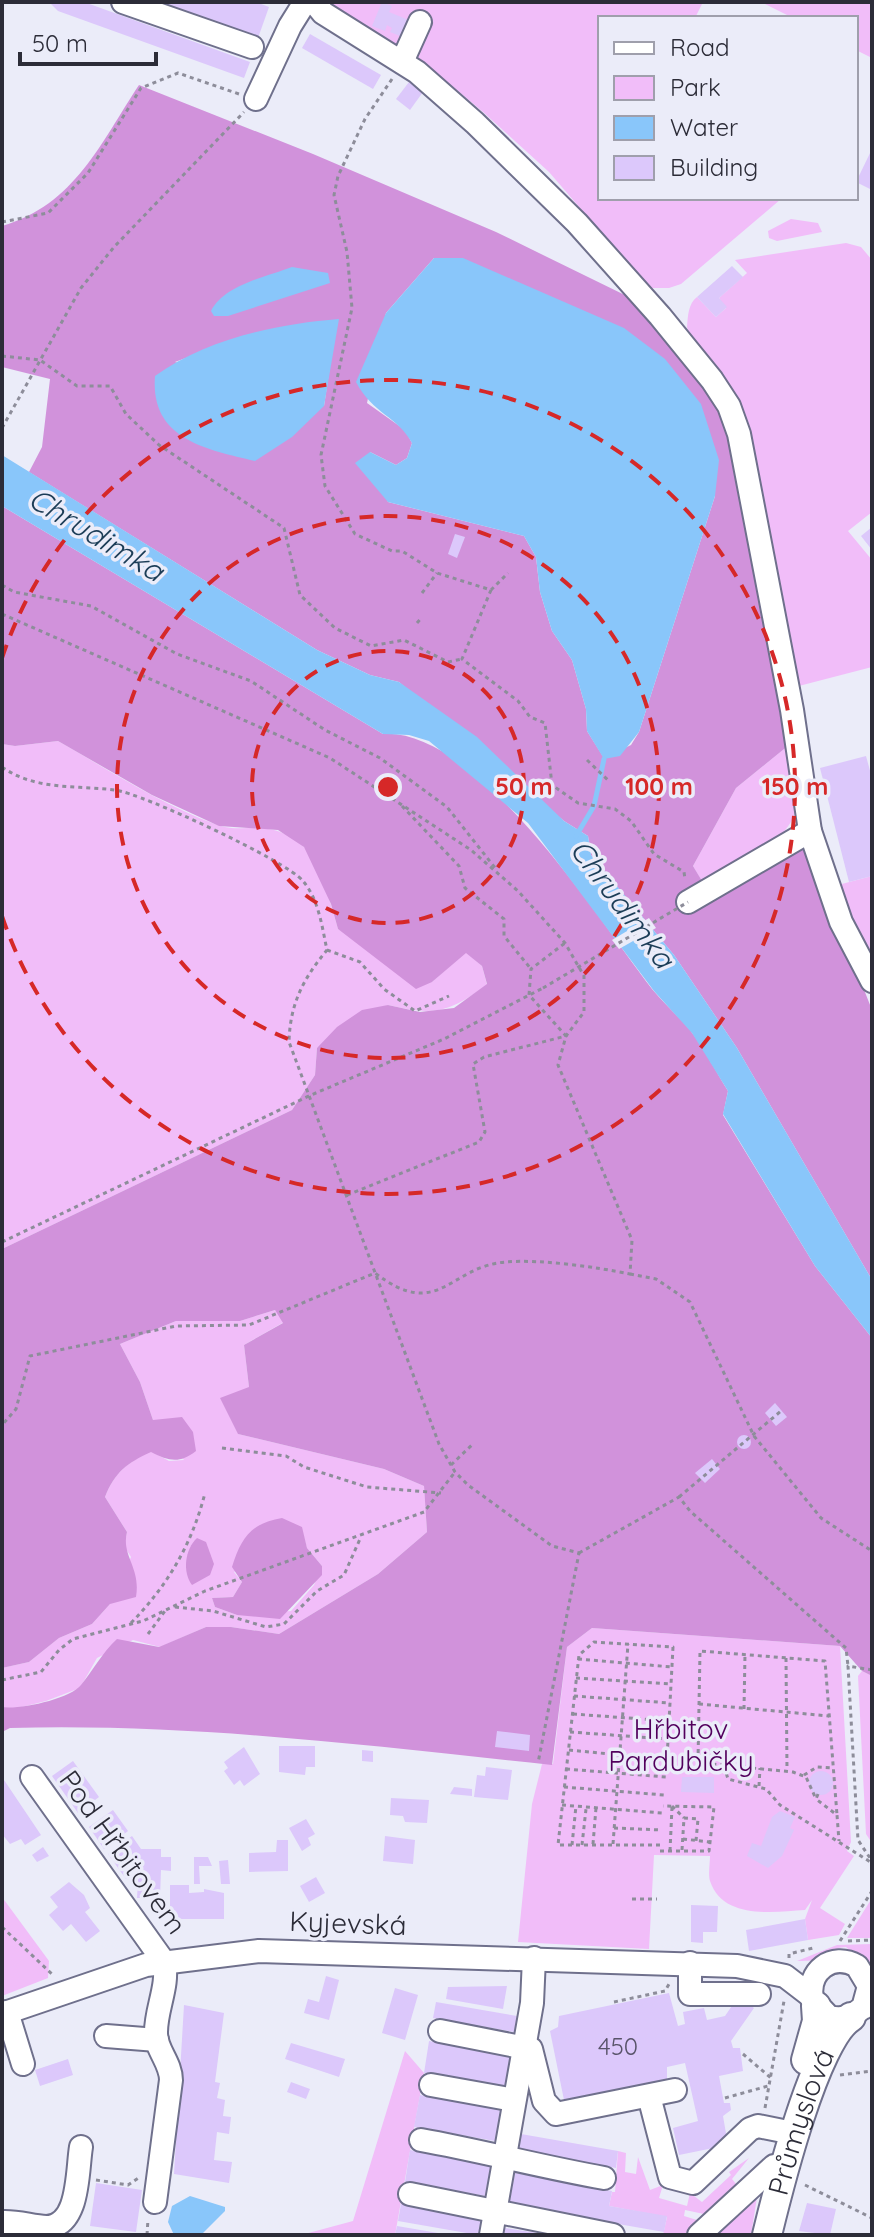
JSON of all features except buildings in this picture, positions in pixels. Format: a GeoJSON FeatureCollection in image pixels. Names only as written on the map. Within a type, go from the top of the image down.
{"type":"FeatureCollection","features":[{"type":"Feature","properties":{"kind":"main road","name":"Průmyslová"},"geometry":{"type":"LineString","coordinates":[[760,2235],[774,2166],[772,2129],[816,2029],[814,2001]]}},
{"type":"Feature","properties":{"kind":"main road","name":"Průmyslová"},"geometry":{"type":"LineString","coordinates":[[767,2235],[797,2128],[833,2034],[862,2008]]}},
{"type":"Feature","properties":{"kind":"street"},"geometry":{"type":"LineString","coordinates":[[123,2],[252,47]]}},
{"type":"Feature","properties":{"kind":"street"},"geometry":{"type":"LineString","coordinates":[[256,99],[290,26],[305,2]]}},
{"type":"Feature","properties":{"kind":"street"},"geometry":{"type":"LineString","coordinates":[[314,2],[323,13],[402,62],[475,123],[577,223],[660,316],[729,406],[739,434],[792,710],[810,831],[841,922],[872,981]]}},
{"type":"Feature","properties":{"kind":"street"},"geometry":{"type":"LineString","coordinates":[[402,62],[420,22]]}},
{"type":"Feature","properties":{"kind":"street"},"geometry":{"type":"LineString","coordinates":[[694,898],[810,831]]}},
{"type":"Feature","properties":{"kind":"street","name":"Pod Hřbitovem"},"geometry":{"type":"LineString","coordinates":[[32,1777],[164,1962]]}},
{"type":"Feature","properties":{"kind":"street","name":"Kyjevská"},"geometry":{"type":"LineString","coordinates":[[4,2013],[164,1962],[285,1951],[696,1964],[773,1972],[800,1984],[814,2001]]}},
{"type":"Feature","properties":{"kind":"street"},"geometry":{"type":"LineString","coordinates":[[493,2224],[534,1989],[534,1958]]}},
{"type":"Feature","properties":{"kind":"street"},"geometry":{"type":"LineString","coordinates":[[155,2202],[171,2080],[169,2061],[157,2040],[165,1981],[164,1962]]}},
{"type":"Feature","properties":{"kind":"street","name":"Kyjevská"},"geometry":{"type":"LineString","coordinates":[[696,1964],[759,1962],[811,1968],[830,1962]]}},
{"type":"Feature","properties":{"kind":"street"},"geometry":{"type":"LineString","coordinates":[[830,1962],[862,1966],[869,1986],[862,2008],[834,2018],[814,2001],[816,1973],[830,1962]]}},
{"type":"Feature","properties":{"kind":"street"},"geometry":{"type":"LineString","coordinates":[[696,1964],[690,1994],[759,1994]]}},
{"type":"Feature","properties":{"kind":"street"},"geometry":{"type":"LineString","coordinates":[[4,2013],[23,2064]]}},
{"type":"Feature","properties":{"kind":"street"},"geometry":{"type":"LineString","coordinates":[[440,2031],[524,2046],[534,2054],[544,2101],[552,2113],[563,2115],[675,2090]]}},
{"type":"Feature","properties":{"kind":"street"},"geometry":{"type":"LineString","coordinates":[[106,2036],[157,2040]]}},
{"type":"Feature","properties":{"kind":"street"},"geometry":{"type":"LineString","coordinates":[[431,2085],[514,2100]]}},
{"type":"Feature","properties":{"kind":"street"},"geometry":{"type":"LineString","coordinates":[[649,2096],[670,2177],[693,2183],[750,2129],[772,2129]]}},
{"type":"Feature","properties":{"kind":"street"},"geometry":{"type":"LineString","coordinates":[[421,2140],[604,2178]]}},
{"type":"Feature","properties":{"kind":"street"},"geometry":{"type":"LineString","coordinates":[[2,2222],[54,2226],[70,2211],[81,2147]]}},
{"type":"Feature","properties":{"kind":"street"},"geometry":{"type":"LineString","coordinates":[[699,2235],[774,2166]]}},
{"type":"Feature","properties":{"kind":"street"},"geometry":{"type":"LineString","coordinates":[[410,2194],[493,2224],[613,2235]]}},
{"type":"Feature","properties":{"kind":"path"},"geometry":{"type":"LineString","coordinates":[[402,62],[365,119],[338,176],[334,195],[347,252],[352,308],[321,455],[325,486],[355,534],[392,551],[402,551],[437,573],[491,590]]}},
{"type":"Feature","properties":{"kind":"path"},"geometry":{"type":"LineString","coordinates":[[2,222],[48,213],[88,173],[141,88],[178,73],[256,99],[114,247],[81,288],[2,428]]}},
{"type":"Feature","properties":{"kind":"path"},"geometry":{"type":"LineString","coordinates":[[2,356],[40,361],[77,386],[110,386],[126,414],[159,445],[284,528],[300,595],[335,628],[371,646],[404,640],[448,662],[462,659],[518,701],[530,717],[545,723],[552,785],[578,803],[615,809],[631,821],[654,854],[684,872],[694,898],[543,988],[444,1039],[311,1095],[2,1242]]}},
{"type":"Feature","properties":{"kind":"path"},"geometry":{"type":"LineString","coordinates":[[422,593],[437,573]]}},
{"type":"Feature","properties":{"kind":"path"},"geometry":{"type":"LineString","coordinates":[[462,659],[491,590],[508,573]]}},
{"type":"Feature","properties":{"kind":"path"},"geometry":{"type":"LineString","coordinates":[[2,585],[14,592],[91,606],[177,654],[251,681],[325,730],[380,758],[447,807],[500,875]]}},
{"type":"Feature","properties":{"kind":"path"},"geometry":{"type":"LineString","coordinates":[[2,614],[330,758],[471,850],[500,875],[565,943],[584,976],[584,1012],[566,1036],[558,1065],[632,1240],[630,1274]]}},
{"type":"Feature","properties":{"kind":"path"},"geometry":{"type":"LineString","coordinates":[[417,623],[422,617]]}},
{"type":"Feature","properties":{"kind":"path"},"geometry":{"type":"LineString","coordinates":[[587,760],[610,782]]}},
{"type":"Feature","properties":{"kind":"path"},"geometry":{"type":"LineString","coordinates":[[2,767],[45,785],[117,790],[277,860],[303,881],[319,912],[327,950]]}},
{"type":"Feature","properties":{"kind":"path"},"geometry":{"type":"LineString","coordinates":[[396,800],[459,866],[465,888],[504,919],[504,936],[531,969],[529,995],[566,1036]]}},
{"type":"Feature","properties":{"kind":"path"},"geometry":{"type":"LineString","coordinates":[[531,969],[565,943]]}},
{"type":"Feature","properties":{"kind":"path"},"geometry":{"type":"LineString","coordinates":[[327,950],[360,962],[384,989],[415,1011],[449,996]]}},
{"type":"Feature","properties":{"kind":"path"},"geometry":{"type":"LineString","coordinates":[[327,950],[301,982],[289,1019],[289,1042],[439,1444],[455,1472],[552,1546],[579,1553],[679,1497],[781,1411]]}},
{"type":"Feature","properties":{"kind":"path"},"geometry":{"type":"LineString","coordinates":[[347,1195],[479,1142],[485,1132],[473,1064],[484,1057],[566,1036]]}},
{"type":"Feature","properties":{"kind":"path"},"geometry":{"type":"LineString","coordinates":[[375,1273],[398,1290],[435,1293],[504,1262],[598,1267],[656,1279],[690,1302],[754,1436],[821,1518],[872,1551]]}},
{"type":"Feature","properties":{"kind":"path"},"geometry":{"type":"LineString","coordinates":[[2,1425],[16,1409],[30,1356],[176,1326],[249,1325],[375,1273]]}},
{"type":"Feature","properties":{"kind":"path"},"geometry":{"type":"LineString","coordinates":[[451,1465],[474,1443]]}},
{"type":"Feature","properties":{"kind":"path"},"geometry":{"type":"LineString","coordinates":[[222,1448],[286,1456],[304,1467],[367,1487],[441,1493]]}},
{"type":"Feature","properties":{"kind":"path"},"geometry":{"type":"LineString","coordinates":[[2,1680],[41,1672],[73,1639],[131,1623],[238,1579],[424,1512],[455,1472]]}},
{"type":"Feature","properties":{"kind":"path"},"geometry":{"type":"LineString","coordinates":[[131,1623],[178,1563],[196,1531],[205,1493]]}},
{"type":"Feature","properties":{"kind":"path"},"geometry":{"type":"LineString","coordinates":[[679,1497],[846,1648],[858,1840],[872,1862]]}},
{"type":"Feature","properties":{"kind":"path"},"geometry":{"type":"LineString","coordinates":[[170,1607],[213,1611],[266,1627],[284,1624],[317,1591],[344,1575],[361,1537]]}},
{"type":"Feature","properties":{"kind":"path"},"geometry":{"type":"LineString","coordinates":[[538,1763],[579,1553]]}},
{"type":"Feature","properties":{"kind":"path"},"geometry":{"type":"LineString","coordinates":[[148,1634],[170,1607]]}},
{"type":"Feature","properties":{"kind":"path"},"geometry":{"type":"LineString","coordinates":[[660,1845],[558,1845],[578,1659],[594,1642],[673,1647],[667,1759]]}},
{"type":"Feature","properties":{"kind":"path"},"geometry":{"type":"LineString","coordinates":[[613,1845],[628,1644]]}},
{"type":"Feature","properties":{"kind":"path"},"geometry":{"type":"LineString","coordinates":[[698,1761],[700,1651],[825,1661],[839,1841]]}},
{"type":"Feature","properties":{"kind":"path"},"geometry":{"type":"LineString","coordinates":[[744,1709],[745,1654]]}},
{"type":"Feature","properties":{"kind":"path"},"geometry":{"type":"LineString","coordinates":[[786,1658],[787,1771]]}},
{"type":"Feature","properties":{"kind":"path"},"geometry":{"type":"LineString","coordinates":[[578,1659],[672,1667]]}},
{"type":"Feature","properties":{"kind":"path"},"geometry":{"type":"LineString","coordinates":[[848,1666],[872,1670]]}},
{"type":"Feature","properties":{"kind":"path"},"geometry":{"type":"LineString","coordinates":[[576,1678],[671,1684]]}},
{"type":"Feature","properties":{"kind":"path"},"geometry":{"type":"LineString","coordinates":[[574,1696],[670,1703]]}},
{"type":"Feature","properties":{"kind":"path"},"geometry":{"type":"LineString","coordinates":[[699,1704],[829,1716]]}},
{"type":"Feature","properties":{"kind":"path"},"geometry":{"type":"LineString","coordinates":[[572,1714],[669,1721]]}},
{"type":"Feature","properties":{"kind":"path"},"geometry":{"type":"LineString","coordinates":[[570,1732],[668,1739]]}},
{"type":"Feature","properties":{"kind":"path"},"geometry":{"type":"LineString","coordinates":[[568,1750],[698,1761],[804,1775],[817,1767],[833,1768]]}},
{"type":"Feature","properties":{"kind":"path"},"geometry":{"type":"LineString","coordinates":[[723,1764],[728,1779],[766,1789],[780,1805],[872,1862]]}},
{"type":"Feature","properties":{"kind":"path"},"geometry":{"type":"LineString","coordinates":[[759,1786],[760,1768]]}},
{"type":"Feature","properties":{"kind":"path"},"geometry":{"type":"LineString","coordinates":[[566,1769],[666,1777]]}},
{"type":"Feature","properties":{"kind":"path"},"geometry":{"type":"LineString","coordinates":[[804,1775],[817,1797],[837,1815]]}},
{"type":"Feature","properties":{"kind":"path"},"geometry":{"type":"LineString","coordinates":[[564,1787],[664,1795]]}},
{"type":"Feature","properties":{"kind":"path"},"geometry":{"type":"LineString","coordinates":[[562,1805],[662,1813]]}},
{"type":"Feature","properties":{"kind":"path"},"geometry":{"type":"LineString","coordinates":[[572,1845],[576,1806]]}},
{"type":"Feature","properties":{"kind":"path"},"geometry":{"type":"LineString","coordinates":[[660,1851],[709,1851],[714,1807],[663,1806]]}},
{"type":"Feature","properties":{"kind":"path"},"geometry":{"type":"LineString","coordinates":[[672,1806],[684,1818],[698,1819],[696,1841]]}},
{"type":"Feature","properties":{"kind":"path"},"geometry":{"type":"LineString","coordinates":[[670,1851],[672,1806]]}},
{"type":"Feature","properties":{"kind":"path"},"geometry":{"type":"LineString","coordinates":[[582,1845],[586,1807]]}},
{"type":"Feature","properties":{"kind":"path"},"geometry":{"type":"LineString","coordinates":[[593,1845],[596,1808]]}},
{"type":"Feature","properties":{"kind":"path"},"geometry":{"type":"LineString","coordinates":[[682,1851],[684,1818]]}},
{"type":"Feature","properties":{"kind":"path"},"geometry":{"type":"LineString","coordinates":[[614,1828],[661,1830]]}},
{"type":"Feature","properties":{"kind":"path"},"geometry":{"type":"LineString","coordinates":[[683,1839],[710,1842]]}},
{"type":"Feature","properties":{"kind":"path"},"geometry":{"type":"LineString","coordinates":[[841,1941],[872,1891]]}},
{"type":"Feature","properties":{"kind":"path"},"geometry":{"type":"LineString","coordinates":[[632,1899],[657,1899]]}},
{"type":"Feature","properties":{"kind":"path"},"geometry":{"type":"LineString","coordinates":[[2,1927],[68,1991]]}},
{"type":"Feature","properties":{"kind":"path"},"geometry":{"type":"LineString","coordinates":[[789,1954],[841,1941],[872,1940]]}},
{"type":"Feature","properties":{"kind":"path"},"geometry":{"type":"LineString","coordinates":[[614,2002],[665,1991]]}},
{"type":"Feature","properties":{"kind":"path"},"geometry":{"type":"LineString","coordinates":[[772,2129],[769,2085],[783,1996]]}},
{"type":"Feature","properties":{"kind":"path"},"geometry":{"type":"LineString","coordinates":[[743,2054],[771,2078]]}},
{"type":"Feature","properties":{"kind":"path"},"geometry":{"type":"LineString","coordinates":[[832,2075],[872,2071]]}},
{"type":"Feature","properties":{"kind":"path"},"geometry":{"type":"LineString","coordinates":[[725,2098],[769,2085]]}},
{"type":"Feature","properties":{"kind":"path"},"geometry":{"type":"LineString","coordinates":[[76,2178],[128,2185],[137,2176],[158,2179]]}},
{"type":"Feature","properties":{"kind":"path"},"geometry":{"type":"LineString","coordinates":[[798,2182],[872,2218]]}},
{"type":"Feature","properties":{"kind":"green space"},"geometry":{"type":"Polygon","coordinates":[[[329,2],[703,2],[696,16],[598,16],[598,200],[780,200],[681,284],[669,288],[649,288],[549,172],[417,57],[365,29],[329,2]]]}},
{"type":"Feature","properties":{"kind":"green space"},"geometry":{"type":"Polygon","coordinates":[[[761,2],[872,2],[872,58],[858,51],[858,16],[789,16],[761,2]]]}},
{"type":"Feature","properties":{"kind":"green space"},"geometry":{"type":"Polygon","coordinates":[[[791,219],[818,223],[822,232],[777,241],[769,238],[768,231],[791,219]]]}},
{"type":"Feature","properties":{"kind":"green space"},"geometry":{"type":"Polygon","coordinates":[[[846,243],[861,247],[872,260],[872,512],[848,531],[872,560],[872,667],[795,687],[687,327],[690,307],[697,297],[716,317],[726,308],[719,298],[747,273],[735,260],[846,243]]]}},
{"type":"Feature","properties":{"kind":"green space"},"geometry":{"type":"Polygon","coordinates":[[[58,741],[135,786],[195,816],[226,827],[267,829],[289,836],[302,845],[314,861],[338,929],[432,982],[466,952],[482,966],[487,985],[451,1007],[440,1010],[388,1005],[317,1048],[315,1075],[292,1110],[2,1249],[2,744],[15,746],[58,741]]]}},
{"type":"Feature","properties":{"kind":"green space"},"geometry":{"type":"Polygon","coordinates":[[[789,745],[799,794],[789,825],[765,849],[704,885],[693,866],[736,788],[789,745]]]}},
{"type":"Feature","properties":{"kind":"green space"},"geometry":{"type":"Polygon","coordinates":[[[872,876],[872,973],[838,885],[872,876]]]}},
{"type":"Feature","properties":{"kind":"green space"},"geometry":{"type":"Polygon","coordinates":[[[275,1310],[284,1322],[244,1345],[249,1387],[238,1434],[384,1469],[424,1486],[427,1532],[378,1574],[279,1634],[206,1627],[160,1647],[133,1640],[97,1658],[80,1688],[14,1709],[2,1707],[2,1668],[29,1662],[59,1638],[92,1624],[110,1604],[131,1557],[124,1546],[127,1532],[105,1497],[118,1475],[129,1464],[151,1451],[169,1461],[184,1460],[153,1420],[140,1382],[120,1344],[176,1321],[240,1321],[275,1310]],[[301,1527],[234,1572],[242,1582],[233,1597],[212,1598],[215,1607],[237,1615],[291,1611],[314,1585],[322,1566],[307,1548],[301,1527]]]}},
{"type":"Feature","properties":{"kind":"green space","name":"Hřbitov Pardubičky"},"geometry":{"type":"Polygon","coordinates":[[[592,1628],[840,1646],[851,1842],[847,1851],[854,1856],[820,1908],[845,1924],[839,1935],[808,1940],[805,1919],[812,1900],[805,1910],[765,1912],[738,1908],[717,1894],[710,1881],[710,1856],[654,1855],[649,1949],[518,1942],[532,1804],[542,1764],[553,1764],[567,1647],[592,1628]]]}},
{"type":"Feature","properties":{"kind":"green space"},"geometry":{"type":"Polygon","coordinates":[[[862,1671],[872,1676],[872,1843],[866,1834],[858,1676],[862,1671]]]}},
{"type":"Feature","properties":{"kind":"green space"},"geometry":{"type":"Polygon","coordinates":[[[2,1897],[49,1961],[48,1978],[2,1996],[2,1897]]]}},
{"type":"Feature","properties":{"kind":"green space"},"geometry":{"type":"Polygon","coordinates":[[[872,1898],[872,1938],[847,1938],[872,1898]]]}},
{"type":"Feature","properties":{"kind":"green space"},"geometry":{"type":"Polygon","coordinates":[[[872,1944],[872,1962],[858,1959],[846,1947],[819,1959],[797,1961],[837,1945],[872,1944]]]}},
{"type":"Feature","properties":{"kind":"green space"},"geometry":{"type":"Polygon","coordinates":[[[405,2051],[424,2073],[395,2235],[301,2235],[353,2221],[405,2051]]]}},
{"type":"Feature","properties":{"kind":"green space"},"geometry":{"type":"Polygon","coordinates":[[[618,2151],[626,2153],[625,2172],[636,2174],[638,2157],[650,2190],[663,2185],[659,2198],[687,2206],[690,2193],[702,2202],[731,2175],[729,2172],[749,2158],[732,2179],[736,2184],[704,2214],[685,2210],[684,2216],[697,2220],[684,2235],[663,2235],[667,2217],[609,2206],[612,2192],[615,2192],[618,2151]]]}},
{"type":"Feature","properties":{"kind":"green space"},"geometry":{"type":"Polygon","coordinates":[[[758,2191],[751,2235],[712,2235],[758,2191]]]}},
{"type":"Feature","properties":{"kind":"shaded area"},"geometry":{"type":"Polygon","coordinates":[[[139,85],[313,154],[496,232],[635,300],[711,391],[732,438],[789,745],[736,788],[693,866],[711,896],[800,846],[808,847],[872,1010],[872,1280],[737,1048],[674,955],[591,855],[588,836],[564,821],[399,682],[370,675],[317,650],[29,472],[42,447],[50,379],[2,367],[2,226],[49,203],[67,187],[84,169],[139,85]],[[434,258],[386,313],[367,403],[405,430],[412,443],[407,458],[396,465],[370,452],[388,502],[524,536],[536,557],[540,592],[552,631],[572,660],[586,709],[587,731],[604,758],[631,745],[639,732],[715,496],[434,258]],[[245,336],[175,362],[324,406],[330,366],[245,336]]]}},
{"type":"Feature","properties":{"kind":"shaded area"},"geometry":{"type":"Polygon","coordinates":[[[2,506],[383,734],[420,740],[458,762],[496,794],[533,833],[569,876],[652,989],[693,1034],[728,1091],[723,1115],[815,1266],[872,1338],[872,1676],[862,1671],[840,1646],[592,1628],[567,1647],[552,1765],[214,1732],[78,1727],[10,1728],[2,1732],[2,1707],[44,1702],[75,1690],[117,1639],[159,1647],[206,1627],[279,1634],[378,1574],[427,1532],[424,1486],[384,1469],[238,1434],[220,1398],[249,1387],[244,1345],[283,1323],[275,1310],[240,1321],[176,1321],[120,1344],[140,1382],[153,1420],[182,1417],[193,1432],[196,1451],[179,1459],[169,1459],[151,1452],[143,1456],[118,1475],[105,1497],[127,1532],[127,1548],[136,1578],[136,1597],[110,1604],[92,1624],[59,1638],[29,1662],[2,1668],[2,1249],[292,1110],[315,1075],[317,1048],[337,1027],[362,1010],[388,1005],[420,1012],[454,1008],[487,984],[482,966],[466,953],[432,982],[416,989],[338,929],[331,904],[304,847],[278,830],[219,826],[152,795],[58,741],[15,746],[2,744],[2,506]]]}},
{"type":"Feature","properties":{"kind":"shaded area"},"geometry":{"type":"Polygon","coordinates":[[[282,1518],[302,1527],[307,1548],[322,1566],[322,1575],[280,1619],[237,1615],[215,1607],[212,1598],[233,1597],[242,1582],[232,1567],[244,1540],[255,1528],[282,1518]]]}},
{"type":"Feature","properties":{"kind":"shaded area"},"geometry":{"type":"Polygon","coordinates":[[[197,1538],[206,1542],[214,1564],[210,1575],[192,1585],[186,1561],[197,1538]]]}},
{"type":"Feature","properties":{"kind":"water"},"geometry":{"type":"Polygon","coordinates":[[[434,258],[463,258],[624,328],[665,359],[701,404],[719,460],[715,496],[639,732],[620,756],[604,759],[587,731],[586,709],[572,660],[552,631],[540,592],[536,557],[524,536],[388,502],[355,463],[370,452],[396,465],[407,458],[412,443],[406,434],[370,401],[356,382],[386,313],[434,258]]]}},
{"type":"Feature","properties":{"kind":"water"},"geometry":{"type":"Polygon","coordinates":[[[292,267],[328,273],[330,283],[228,316],[214,316],[211,311],[235,288],[292,267]]]}},
{"type":"Feature","properties":{"kind":"water"},"geometry":{"type":"Polygon","coordinates":[[[339,319],[324,406],[292,437],[255,461],[218,452],[184,438],[161,414],[155,376],[175,363],[219,343],[267,329],[339,319]]]}},
{"type":"Feature","properties":{"kind":"water","name":"Chrudimka"},"geometry":{"type":"Polygon","coordinates":[[[2,455],[317,650],[370,675],[399,682],[477,737],[564,821],[588,836],[591,855],[674,955],[737,1048],[872,1280],[872,1338],[815,1266],[723,1114],[728,1091],[692,1033],[654,991],[528,823],[429,741],[409,735],[383,734],[2,506],[2,455]]]}},
{"type":"Feature","properties":{"kind":"water"},"geometry":{"type":"Polygon","coordinates":[[[190,2196],[225,2207],[225,2211],[201,2235],[174,2235],[168,2222],[172,2206],[190,2196]]]}},
{"type":"Feature","properties":{"kind":"pier"},"geometry":{"type":"Polygon","coordinates":[[[649,918],[656,928],[619,949],[612,940],[649,918]]]}},
{"type":"Feature","properties":{"kind":"waterway","name":"Chrudimka"},"geometry":{"type":"LineString","coordinates":[[576,836],[594,806],[604,759]]}}]}
